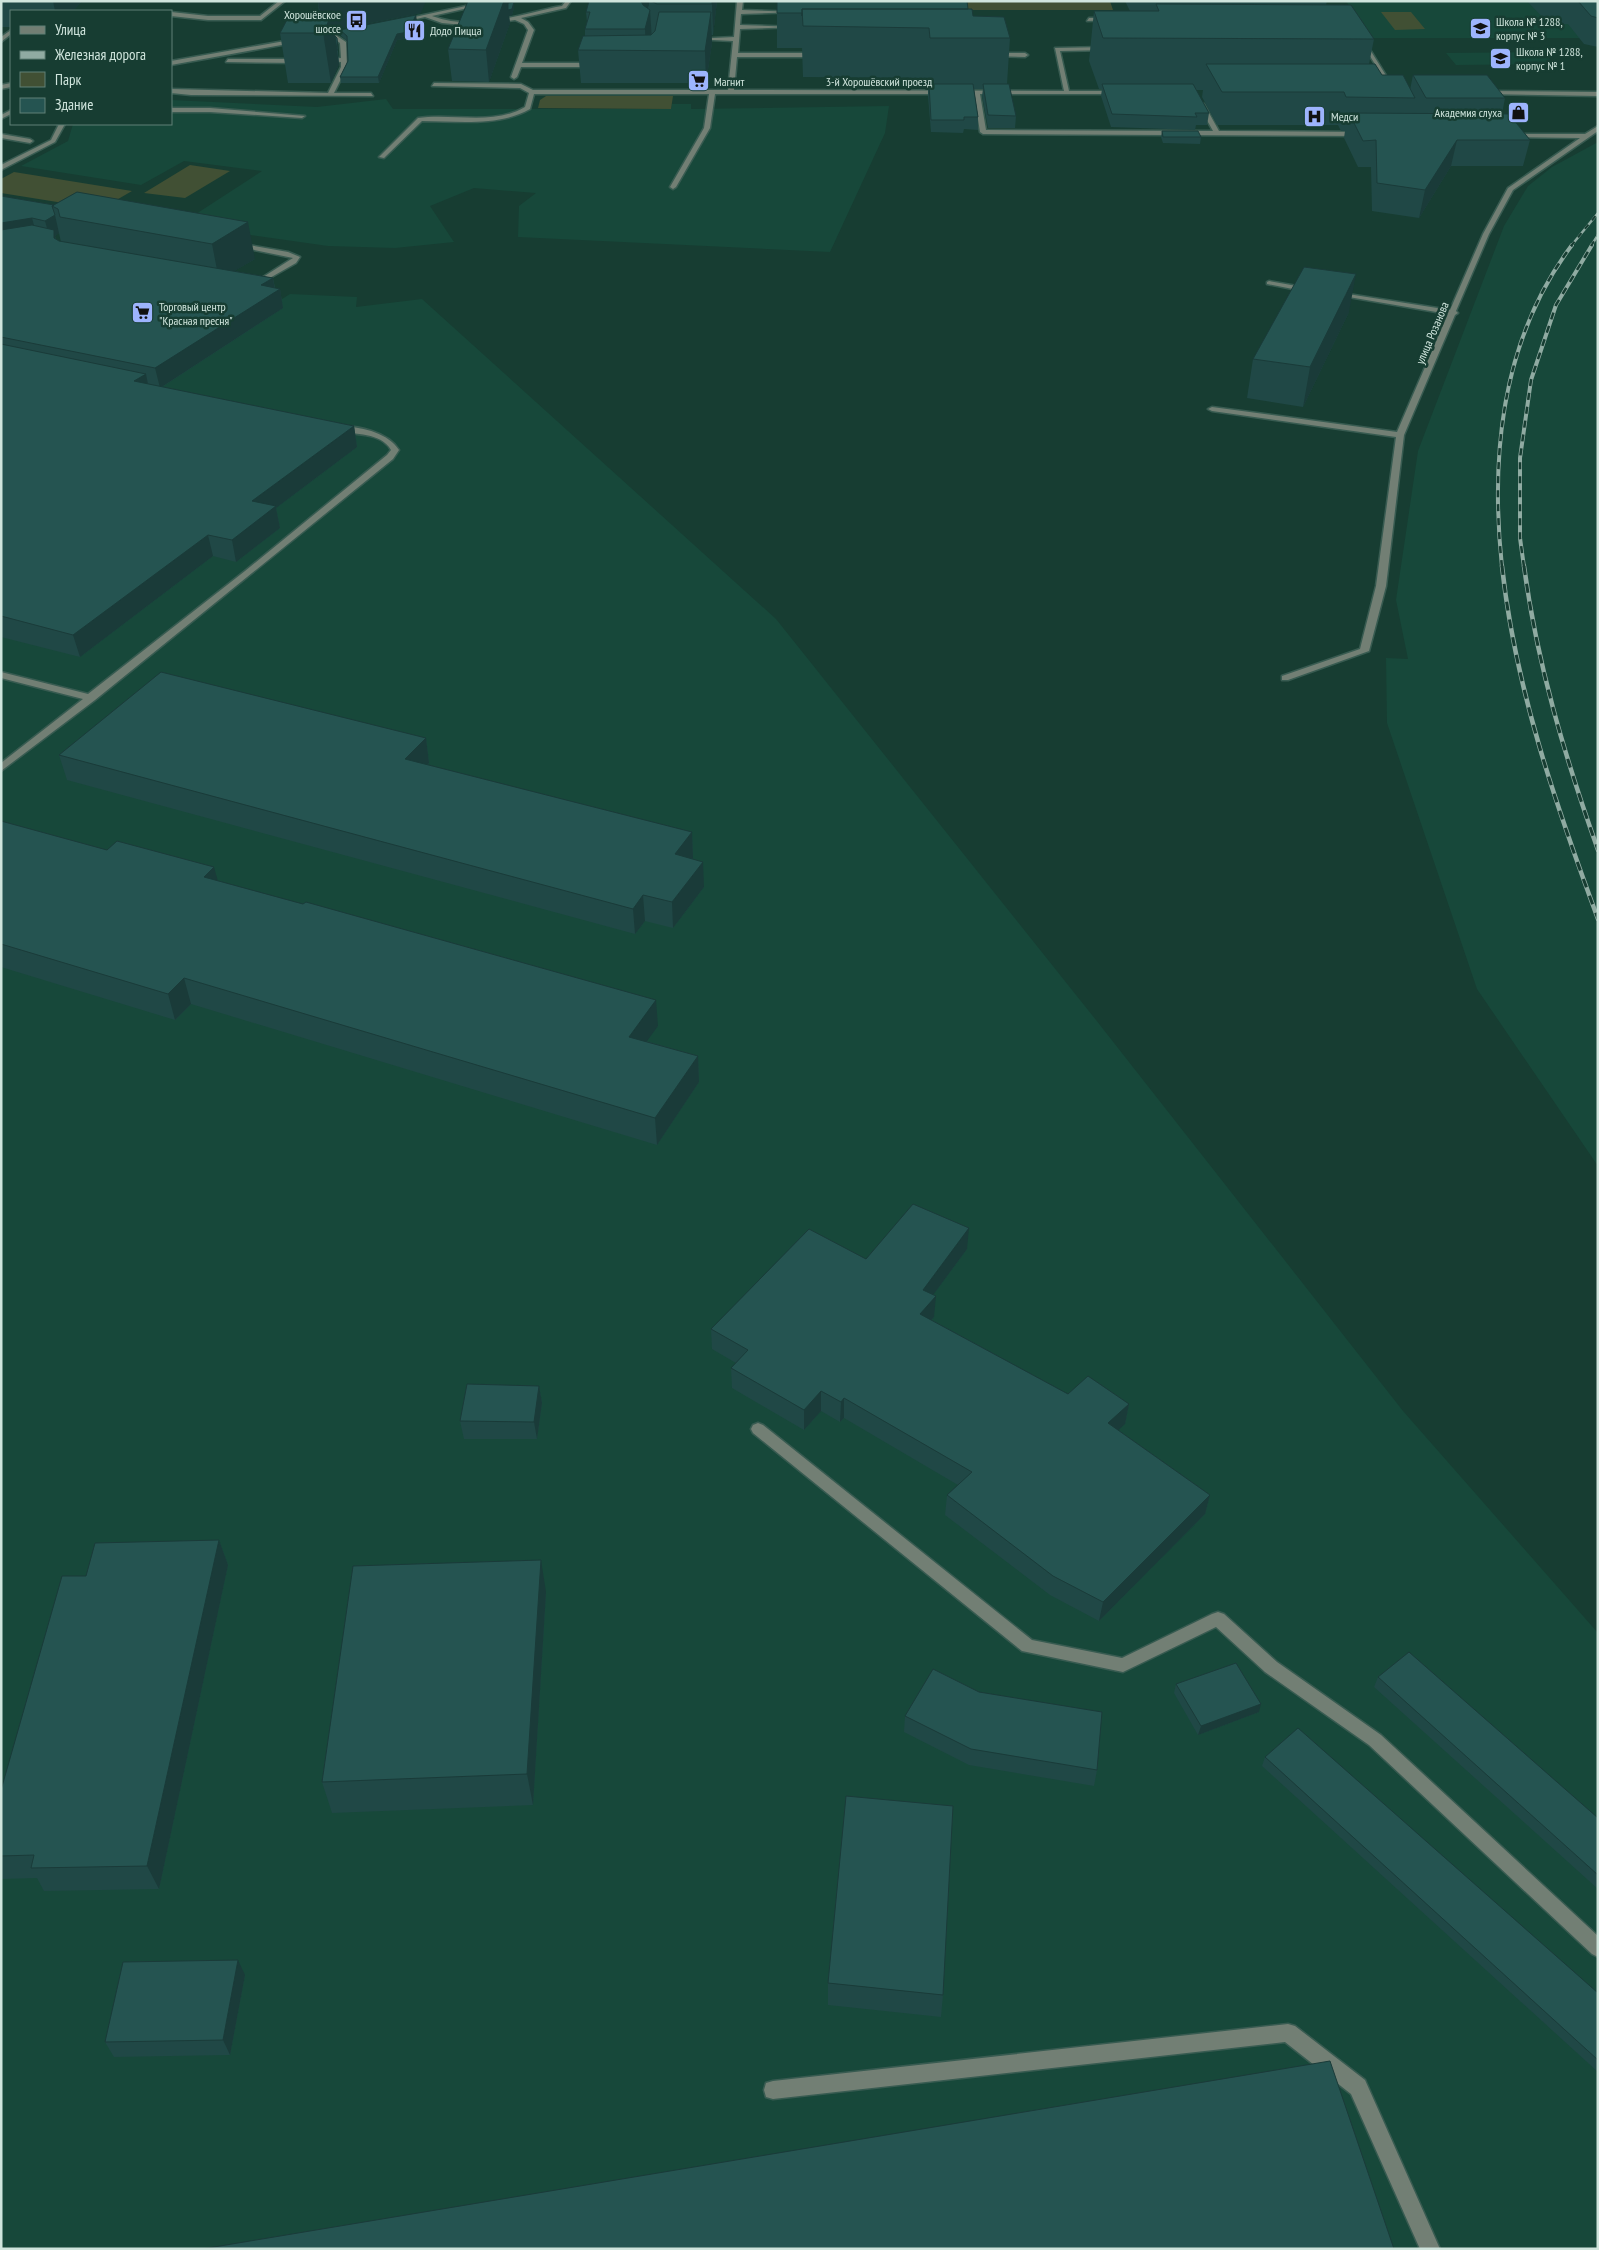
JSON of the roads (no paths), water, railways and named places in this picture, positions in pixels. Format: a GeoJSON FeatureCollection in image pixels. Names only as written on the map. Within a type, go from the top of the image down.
{"type":"FeatureCollection","features":[{"type":"Feature","properties":{"kind":"street"},"geometry":{"type":"LineString","coordinates":[[172,14],[208,18],[261,18],[283,1]]}},
{"type":"Feature","properties":{"kind":"street"},"geometry":{"type":"LineString","coordinates":[[388,23],[498,1]]}},
{"type":"Feature","properties":{"kind":"street"},"geometry":{"type":"LineString","coordinates":[[426,15],[443,22],[486,22],[556,9],[564,6],[569,1]]}},
{"type":"Feature","properties":{"kind":"street"},"geometry":{"type":"LineString","coordinates":[[731,92],[740,1]]}},
{"type":"Feature","properties":{"kind":"street"},"geometry":{"type":"LineString","coordinates":[[739,12],[802,12]]}},
{"type":"Feature","properties":{"kind":"street"},"geometry":{"type":"LineString","coordinates":[[514,18],[526,23],[531,30],[514,77]]}},
{"type":"Feature","properties":{"kind":"street"},"geometry":{"type":"LineString","coordinates":[[1089,20],[1118,20]]}},
{"type":"Feature","properties":{"kind":"street"},"geometry":{"type":"LineString","coordinates":[[458,30],[460,23]]}},
{"type":"Feature","properties":{"kind":"street"},"geometry":{"type":"LineString","coordinates":[[737,27],[796,27]]}},
{"type":"Feature","properties":{"kind":"street"},"geometry":{"type":"LineString","coordinates":[[322,36],[340,32]]}},
{"type":"Feature","properties":{"kind":"street"},"geometry":{"type":"LineString","coordinates":[[330,95],[344,67],[343,42],[331,34]]}},
{"type":"Feature","properties":{"kind":"street"},"geometry":{"type":"LineString","coordinates":[[1359,35],[1396,96],[1385,93]]}},
{"type":"Feature","properties":{"kind":"street"},"geometry":{"type":"LineString","coordinates":[[172,63],[304,39]]}},
{"type":"Feature","properties":{"kind":"street"},"geometry":{"type":"LineString","coordinates":[[686,39],[736,39]]}},
{"type":"Feature","properties":{"kind":"street"},"geometry":{"type":"LineString","coordinates":[[1067,92],[1057,49],[1115,49]]}},
{"type":"Feature","properties":{"kind":"street"},"geometry":{"type":"LineString","coordinates":[[1359,50],[1368,50]]}},
{"type":"Feature","properties":{"kind":"street"},"geometry":{"type":"LineString","coordinates":[[734,54],[829,55]]}},
{"type":"Feature","properties":{"kind":"street"},"geometry":{"type":"LineString","coordinates":[[981,55],[1026,55]]}},
{"type":"Feature","properties":{"kind":"street"},"geometry":{"type":"LineString","coordinates":[[228,61],[310,60]]}},
{"type":"Feature","properties":{"kind":"street"},"geometry":{"type":"LineString","coordinates":[[319,60],[344,60]]}},
{"type":"Feature","properties":{"kind":"street"},"geometry":{"type":"LineString","coordinates":[[519,65],[600,65]]}},
{"type":"Feature","properties":{"kind":"street","name":"3-й Хорошёвский проезд"},"geometry":{"type":"LineString","coordinates":[[434,85],[522,86],[532,92],[1126,92]]}},
{"type":"Feature","properties":{"kind":"street"},"geometry":{"type":"LineString","coordinates":[[172,91],[190,94],[371,95]]}},
{"type":"Feature","properties":{"kind":"street"},"geometry":{"type":"LineString","coordinates":[[382,157],[420,119],[501,118],[518,115],[528,108],[532,92]]}},
{"type":"Feature","properties":{"kind":"street"},"geometry":{"type":"LineString","coordinates":[[673,186],[707,128],[712,92]]}},
{"type":"Feature","properties":{"kind":"street"},"geometry":{"type":"LineString","coordinates":[[978,92],[983,132],[1365,134]]}},
{"type":"Feature","properties":{"kind":"street"},"geometry":{"type":"LineString","coordinates":[[1482,93],[1598,94]]}},
{"type":"Feature","properties":{"kind":"street"},"geometry":{"type":"LineString","coordinates":[[1198,98],[1216,132]]}},
{"type":"Feature","properties":{"kind":"street"},"geometry":{"type":"LineString","coordinates":[[172,110],[210,110],[302,116]]}},
{"type":"Feature","properties":{"kind":"street"},"geometry":{"type":"LineString","coordinates":[[1,168],[53,141],[61,125]]}},
{"type":"Feature","properties":{"kind":"street","name":"улица Розанова"},"geometry":{"type":"LineString","coordinates":[[1285,678],[1364,651],[1378,598],[1400,435],[1454,313],[1486,234],[1510,190],[1598,128]]}},
{"type":"Feature","properties":{"kind":"street"},"geometry":{"type":"LineString","coordinates":[[1506,135],[1586,136]]}},
{"type":"Feature","properties":{"kind":"street"},"geometry":{"type":"LineString","coordinates":[[1,136],[30,141]]}},
{"type":"Feature","properties":{"kind":"street"},"geometry":{"type":"LineString","coordinates":[[232,244],[297,257],[294,262],[260,282],[247,287]]}},
{"type":"Feature","properties":{"kind":"street"},"geometry":{"type":"LineString","coordinates":[[1269,283],[1318,291]]}},
{"type":"Feature","properties":{"kind":"street"},"geometry":{"type":"LineString","coordinates":[[1327,293],[1454,313]]}},
{"type":"Feature","properties":{"kind":"street"},"geometry":{"type":"LineString","coordinates":[[1212,409],[1400,435]]}},
{"type":"Feature","properties":{"kind":"street"},"geometry":{"type":"LineString","coordinates":[[1,768],[248,573],[390,457],[396,450],[393,444],[384,438],[332,427]]}},
{"type":"Feature","properties":{"kind":"street"},"geometry":{"type":"LineString","coordinates":[[1,675],[92,698]]}},
{"type":"Feature","properties":{"kind":"street"},"geometry":{"type":"LineString","coordinates":[[758,1429],[1028,1646],[1123,1665],[1218,1619],[1271,1667],[1375,1740],[1598,1948]]}},
{"type":"Feature","properties":{"kind":"street"},"geometry":{"type":"LineString","coordinates":[[773,2090],[1288,2033],[1358,2087],[1430,2249]]}},
{"type":"Feature","properties":{"kind":"railway"},"geometry":{"type":"LineString","coordinates":[[1571,246],[1598,213]]}},
{"type":"Feature","properties":{"kind":"railway"},"geometry":{"type":"LineString","coordinates":[[1591,246],[1598,235]]}},
{"type":"Feature","properties":{"kind":"railway"},"geometry":{"type":"LineString","coordinates":[[1502,567],[1498,483],[1500,440],[1506,399],[1516,358],[1530,319],[1548,281],[1572,245]]}},
{"type":"Feature","properties":{"kind":"railway"},"geometry":{"type":"LineString","coordinates":[[1524,567],[1520,538],[1520,458],[1531,380],[1556,305],[1592,245]]}},
{"type":"Feature","properties":{"kind":"railway"},"geometry":{"type":"LineString","coordinates":[[1502,566],[1508,612],[1517,657],[1539,746],[1567,833],[1598,919]]}},
{"type":"Feature","properties":{"kind":"railway"},"geometry":{"type":"LineString","coordinates":[[1524,566],[1544,674],[1574,780],[1598,850]]}},
{"type":"Feature","properties":{"kind":"place","name":"Хорошёвское шоссе"},"geometry":{"type":"Point","coordinates":[357,21]}},
{"type":"Feature","properties":{"kind":"place","name":"Школа № 1288, корпус № 3"},"geometry":{"type":"Point","coordinates":[1480,28]}},
{"type":"Feature","properties":{"kind":"place","name":"Додо Пицца"},"geometry":{"type":"Point","coordinates":[414,30]}},
{"type":"Feature","properties":{"kind":"place","name":"Школа № 1288, корпус № 1"},"geometry":{"type":"Point","coordinates":[1500,58]}},
{"type":"Feature","properties":{"kind":"place","name":"Магнит"},"geometry":{"type":"Point","coordinates":[698,81]}},
{"type":"Feature","properties":{"kind":"place","name":"Академия слуха"},"geometry":{"type":"Point","coordinates":[1518,112]}},
{"type":"Feature","properties":{"kind":"place","name":"Медси"},"geometry":{"type":"Point","coordinates":[1315,116]}},
{"type":"Feature","properties":{"kind":"place","name":"Торговый центр \"Красная пресня\""},"geometry":{"type":"Point","coordinates":[143,313]}}]}
